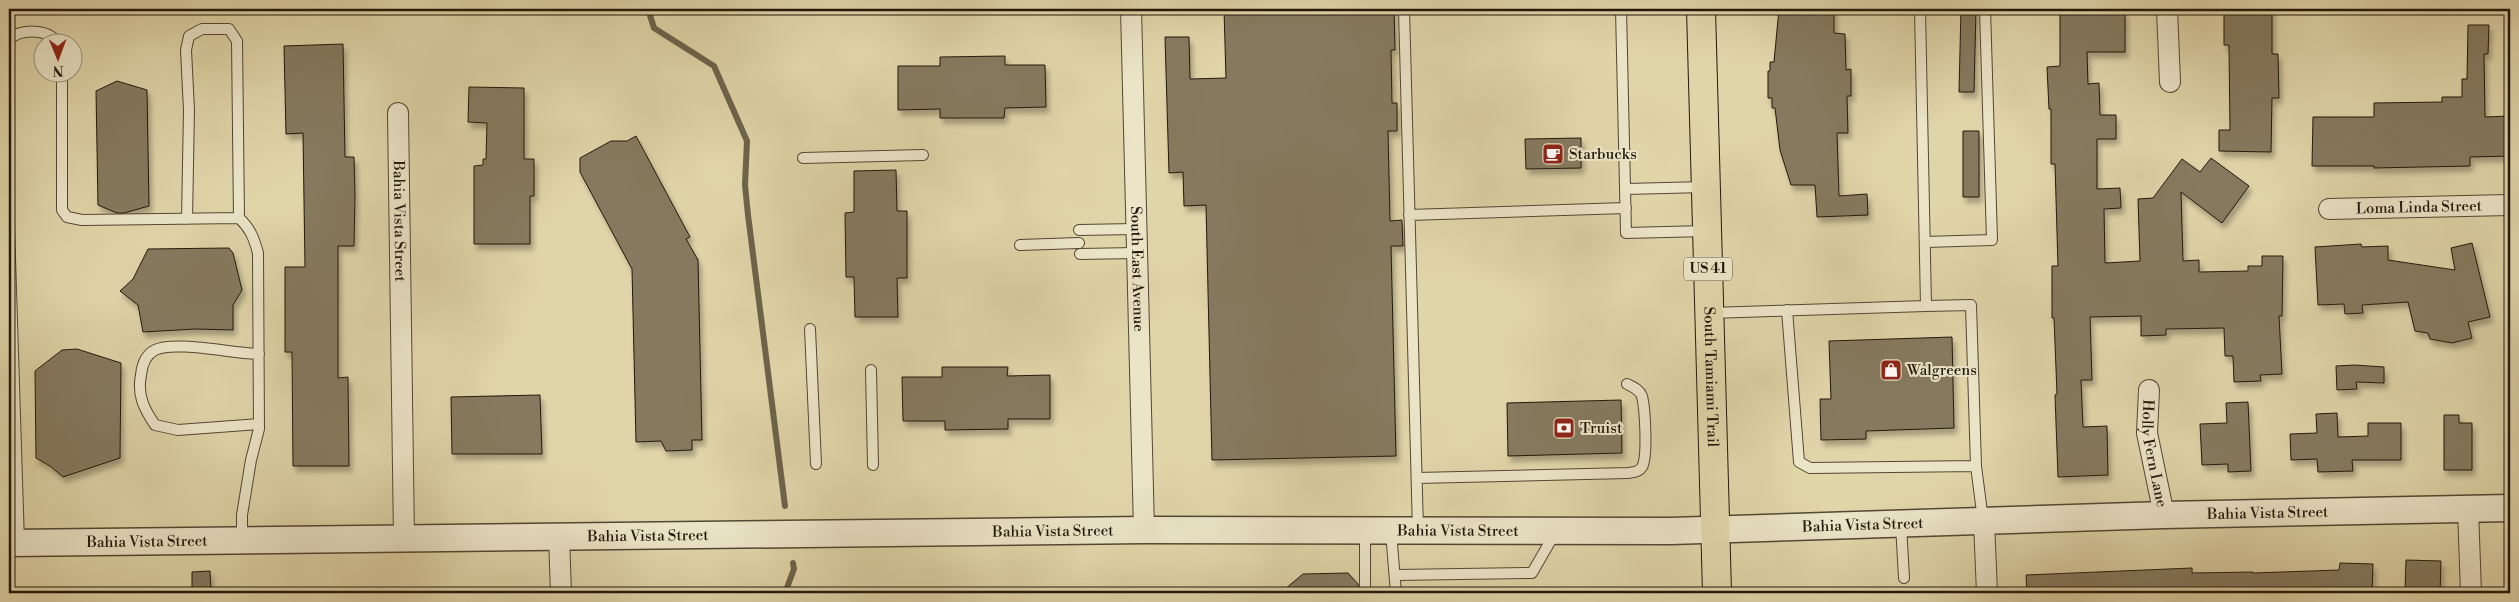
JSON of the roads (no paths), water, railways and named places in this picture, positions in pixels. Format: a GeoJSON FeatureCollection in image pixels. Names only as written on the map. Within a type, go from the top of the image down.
{"type":"FeatureCollection","features":[{"type":"Feature","properties":{"kind":"main road","name":"South Tamiami Trail"},"geometry":{"type":"LineString","coordinates":[[1702,9],[1717,593]]}},
{"type":"Feature","properties":{"kind":"street","name":"South East Avenue"},"geometry":{"type":"LineString","coordinates":[[1131,9],[1144,530]]}},
{"type":"Feature","properties":{"kind":"street"},"geometry":{"type":"LineString","coordinates":[[2167,9],[2170,82]]}},
{"type":"Feature","properties":{"kind":"street","name":"Bahia Vista Street"},"geometry":{"type":"LineString","coordinates":[[398,113],[404,539]]}},
{"type":"Feature","properties":{"kind":"street","name":"Loma Linda Street"},"geometry":{"type":"LineString","coordinates":[[2329,209],[2510,204]]}},
{"type":"Feature","properties":{"kind":"street","name":"Holly Fern Lane"},"geometry":{"type":"LineString","coordinates":[[2149,390],[2147,433],[2164,515]]}},
{"type":"Feature","properties":{"kind":"street","name":"Bahia Vista Street"},"geometry":{"type":"LineString","coordinates":[[14,543],[1144,530],[1715,530],[2164,515],[2510,508]]}},
{"type":"Feature","properties":{"kind":"street"},"geometry":{"type":"LineString","coordinates":[[2468,509],[2471,593]]}},
{"type":"Feature","properties":{"kind":"street"},"geometry":{"type":"LineString","coordinates":[[1984,521],[1987,593]]}},
{"type":"Feature","properties":{"kind":"street"},"geometry":{"type":"LineString","coordinates":[[559,537],[561,593]]}},
{"type":"Feature","properties":{"kind":"lane"},"geometry":{"type":"LineString","coordinates":[[1404,9],[1418,531]]}},
{"type":"Feature","properties":{"kind":"lane"},"geometry":{"type":"LineString","coordinates":[[1621,9],[1626,233],[1707,231]]}},
{"type":"Feature","properties":{"kind":"lane"},"geometry":{"type":"LineString","coordinates":[[1920,9],[1926,306]]}},
{"type":"Feature","properties":{"kind":"lane"},"geometry":{"type":"LineString","coordinates":[[1925,242],[1992,240],[1984,9]]}},
{"type":"Feature","properties":{"kind":"lane"},"geometry":{"type":"LineString","coordinates":[[187,218],[189,110],[186,50],[189,36],[202,29],[229,29],[237,41],[239,218],[248,227],[255,240],[258,253],[259,424],[242,515],[242,540]]}},
{"type":"Feature","properties":{"kind":"lane"},"geometry":{"type":"LineString","coordinates":[[9,40],[27,32],[32,32]]}},
{"type":"Feature","properties":{"kind":"lane"},"geometry":{"type":"LineString","coordinates":[[62,82],[62,210],[67,217],[82,220],[239,218]]}},
{"type":"Feature","properties":{"kind":"lane"},"geometry":{"type":"LineString","coordinates":[[803,158],[923,156]]}},
{"type":"Feature","properties":{"kind":"lane"},"geometry":{"type":"LineString","coordinates":[[1626,189],[1706,187]]}},
{"type":"Feature","properties":{"kind":"lane"},"geometry":{"type":"LineString","coordinates":[[1410,215],[1626,208]]}},
{"type":"Feature","properties":{"kind":"lane"},"geometry":{"type":"LineString","coordinates":[[9,226],[14,543]]}},
{"type":"Feature","properties":{"kind":"lane"},"geometry":{"type":"LineString","coordinates":[[1079,230],[1136,229]]}},
{"type":"Feature","properties":{"kind":"lane"},"geometry":{"type":"LineString","coordinates":[[1020,245],[1079,243]]}},
{"type":"Feature","properties":{"kind":"lane"},"geometry":{"type":"LineString","coordinates":[[1080,254],[1136,254]]}},
{"type":"Feature","properties":{"kind":"lane"},"geometry":{"type":"LineString","coordinates":[[1710,313],[1971,305],[1976,466],[1984,521]]}},
{"type":"Feature","properties":{"kind":"lane"},"geometry":{"type":"LineString","coordinates":[[1787,310],[1799,462],[1810,468],[1976,466]]}},
{"type":"Feature","properties":{"kind":"lane"},"geometry":{"type":"LineString","coordinates":[[810,330],[816,464]]}},
{"type":"Feature","properties":{"kind":"lane"},"geometry":{"type":"LineString","coordinates":[[259,354],[181,347],[156,350],[143,361],[139,385],[143,407],[155,425],[178,430],[259,424]]}},
{"type":"Feature","properties":{"kind":"lane"},"geometry":{"type":"LineString","coordinates":[[871,370],[873,465]]}},
{"type":"Feature","properties":{"kind":"lane"},"geometry":{"type":"LineString","coordinates":[[1417,478],[1628,473],[1639,470],[1644,465],[1643,405],[1641,396],[1636,388],[1627,384]]}},
{"type":"Feature","properties":{"kind":"lane"},"geometry":{"type":"LineString","coordinates":[[1901,525],[1904,578]]}},
{"type":"Feature","properties":{"kind":"lane"},"geometry":{"type":"LineString","coordinates":[[1365,531],[1365,593]]}},
{"type":"Feature","properties":{"kind":"lane"},"geometry":{"type":"LineString","coordinates":[[1391,531],[1396,593]]}},
{"type":"Feature","properties":{"kind":"lane"},"geometry":{"type":"LineString","coordinates":[[1396,575],[1532,573],[1556,531]]}},
{"type":"Feature","properties":{"kind":"waterway"},"geometry":{"type":"LineString","coordinates":[[648,9],[654,28],[714,66],[747,141],[745,185],[748,215],[785,506]]}},
{"type":"Feature","properties":{"kind":"waterway"},"geometry":{"type":"LineString","coordinates":[[785,593],[794,569],[793,563]]}},
{"type":"Feature","properties":{"kind":"place","name":"Starbucks"},"geometry":{"type":"Point","coordinates":[1553,154]}},
{"type":"Feature","properties":{"kind":"place","name":"Walgreens"},"geometry":{"type":"Point","coordinates":[1891,370]}},
{"type":"Feature","properties":{"kind":"place","name":"Truist"},"geometry":{"type":"Point","coordinates":[1564,428]}}]}
